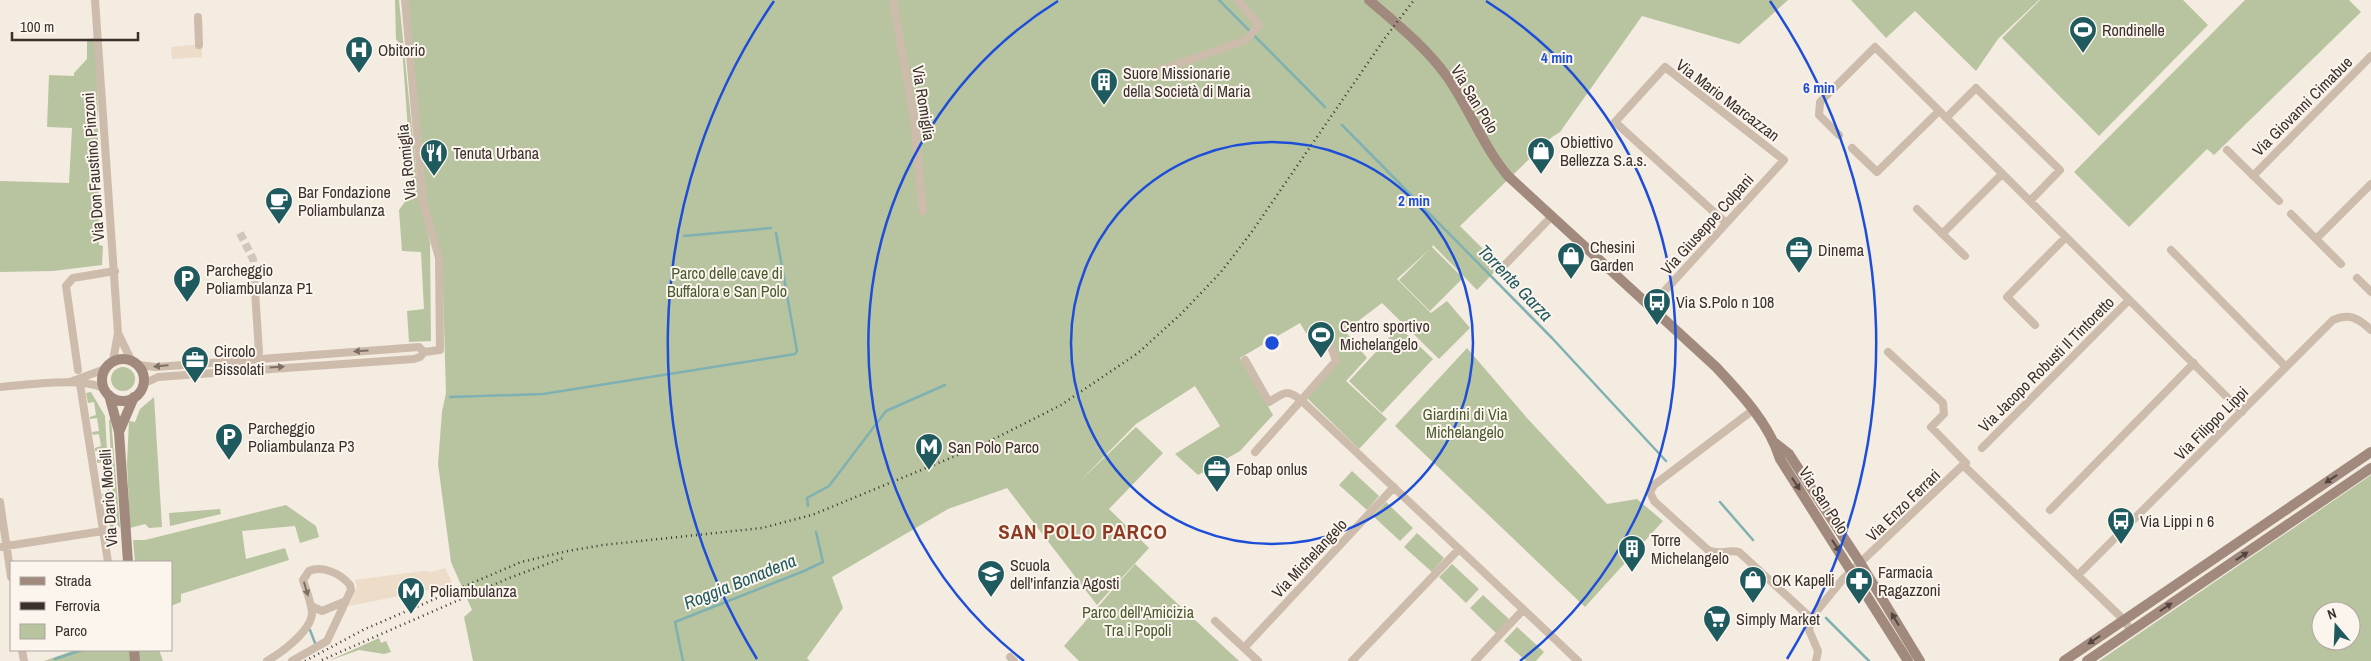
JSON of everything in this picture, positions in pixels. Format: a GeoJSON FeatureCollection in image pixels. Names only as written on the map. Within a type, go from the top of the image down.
{"type":"FeatureCollection","features":[{"type":"Feature","properties":{"kind":"main road","name":"Via San Polo"},"geometry":{"type":"LineString","coordinates":[[1369,0],[1435,62],[1458,95],[1494,158],[1508,176],[1716,367],[1753,410],[1775,443],[1780,459],[1908,661]]}},
{"type":"Feature","properties":{"kind":"main road"},"geometry":{"type":"LineString","coordinates":[[121,359],[134,363],[143,374],[143,384],[134,398],[124,400],[106,391],[102,379],[105,369],[113,361],[121,359]]}},
{"type":"Feature","properties":{"kind":"main road","name":"Via Dario Morelli"},"geometry":{"type":"LineString","coordinates":[[106,391],[119,432],[128,561]]}},
{"type":"Feature","properties":{"kind":"main road","name":"Via Dario Morelli"},"geometry":{"type":"LineString","coordinates":[[119,432],[134,398]]}},
{"type":"Feature","properties":{"kind":"main road","name":"Via San Polo"},"geometry":{"type":"LineString","coordinates":[[1775,443],[1789,454],[1861,564],[1920,661]]}},
{"type":"Feature","properties":{"kind":"main road"},"geometry":{"type":"LineString","coordinates":[[2064,661],[2371,452]]}},
{"type":"Feature","properties":{"kind":"main road"},"geometry":{"type":"LineString","coordinates":[[2087,661],[2371,468]]}},
{"type":"Feature","properties":{"kind":"street","name":"Via Don Faustino Pinzoni"},"geometry":{"type":"LineString","coordinates":[[96,0],[118,333],[113,361]]}},
{"type":"Feature","properties":{"kind":"street","name":"Via Romiglia"},"geometry":{"type":"LineString","coordinates":[[405,0],[423,202],[439,258],[440,350],[424,352]]}},
{"type":"Feature","properties":{"kind":"street","name":"Via Romiglia"},"geometry":{"type":"LineString","coordinates":[[893,0],[914,119],[923,210]]}},
{"type":"Feature","properties":{"kind":"street"},"geometry":{"type":"LineString","coordinates":[[1146,75],[1246,40],[1259,25],[1238,0]]}},
{"type":"Feature","properties":{"kind":"street"},"geometry":{"type":"LineString","coordinates":[[198,17],[200,44]]}},
{"type":"Feature","properties":{"kind":"street","name":"Via Jacopo Robusti Il Tintoretto"},"geometry":{"type":"LineString","coordinates":[[1839,135],[1819,115],[1820,102],[1875,47],[2242,412]]}},
{"type":"Feature","properties":{"kind":"street","name":"Via Giovanni Cimabue"},"geometry":{"type":"LineString","coordinates":[[2253,176],[2371,56]]}},
{"type":"Feature","properties":{"kind":"street","name":"Via Mario Marcazzan"},"geometry":{"type":"LineString","coordinates":[[1726,223],[1615,122],[1665,67],[1784,160]]}},
{"type":"Feature","properties":{"kind":"street"},"geometry":{"type":"LineString","coordinates":[[1946,118],[1976,88],[2060,170],[2030,201]]}},
{"type":"Feature","properties":{"kind":"street"},"geometry":{"type":"LineString","coordinates":[[1852,148],[1877,172],[1939,111]]}},
{"type":"Feature","properties":{"kind":"street","name":"Via Giovanni Cimabue"},"geometry":{"type":"LineString","coordinates":[[2226,150],[2279,201]]}},
{"type":"Feature","properties":{"kind":"street","name":"Via Giuseppe Colpani"},"geometry":{"type":"LineString","coordinates":[[1650,307],[1784,160]]}},
{"type":"Feature","properties":{"kind":"street"},"geometry":{"type":"LineString","coordinates":[[1942,234],[2002,174]]}},
{"type":"Feature","properties":{"kind":"street"},"geometry":{"type":"LineString","coordinates":[[2316,239],[2371,184]]}},
{"type":"Feature","properties":{"kind":"street"},"geometry":{"type":"LineString","coordinates":[[1917,209],[1965,256]]}},
{"type":"Feature","properties":{"kind":"street"},"geometry":{"type":"LineString","coordinates":[[2291,214],[2341,264]]}},
{"type":"Feature","properties":{"kind":"street"},"geometry":{"type":"LineString","coordinates":[[1499,271],[1552,216]]}},
{"type":"Feature","properties":{"kind":"street"},"geometry":{"type":"LineString","coordinates":[[2035,326],[2007,297],[2065,238]]}},
{"type":"Feature","properties":{"kind":"street"},"geometry":{"type":"LineString","coordinates":[[2171,250],[2286,368]]}},
{"type":"Feature","properties":{"kind":"street"},"geometry":{"type":"LineString","coordinates":[[78,370],[66,286],[74,278],[115,271]]}},
{"type":"Feature","properties":{"kind":"street"},"geometry":{"type":"LineString","coordinates":[[2357,278],[2371,292]]}},
{"type":"Feature","properties":{"kind":"street"},"geometry":{"type":"LineString","coordinates":[[255,291],[259,352]]}},
{"type":"Feature","properties":{"kind":"street","name":"Via Jacopo Robusti Il Tintoretto"},"geometry":{"type":"LineString","coordinates":[[1982,448],[2129,300]]}},
{"type":"Feature","properties":{"kind":"street","name":"Via Filippo Lippi"},"geometry":{"type":"LineString","coordinates":[[2078,575],[2334,320],[2348,316],[2355,317],[2371,330]]}},
{"type":"Feature","properties":{"kind":"street","name":"Via Don Faustino Pinzoni"},"geometry":{"type":"LineString","coordinates":[[118,333],[123,348],[134,363]]}},
{"type":"Feature","properties":{"kind":"street"},"geometry":{"type":"LineString","coordinates":[[1255,452],[1336,361],[1330,344]]}},
{"type":"Feature","properties":{"kind":"street"},"geometry":{"type":"LineString","coordinates":[[134,363],[156,367],[219,360],[419,347],[424,352],[420,357],[414,359],[300,365],[158,377],[143,384]]}},
{"type":"Feature","properties":{"kind":"street"},"geometry":{"type":"LineString","coordinates":[[379,360],[387,355],[402,353],[405,348]]}},
{"type":"Feature","properties":{"kind":"street"},"geometry":{"type":"LineString","coordinates":[[1888,352],[1943,403],[1944,414],[1931,427],[1966,463],[1963,465],[2124,620],[2131,631]]}},
{"type":"Feature","properties":{"kind":"street"},"geometry":{"type":"LineString","coordinates":[[300,365],[306,359],[306,354]]}},
{"type":"Feature","properties":{"kind":"street"},"geometry":{"type":"LineString","coordinates":[[212,373],[217,369],[219,360]]}},
{"type":"Feature","properties":{"kind":"street"},"geometry":{"type":"LineString","coordinates":[[1245,360],[1269,402],[1286,392],[1292,392],[1302,400],[1578,661]]}},
{"type":"Feature","properties":{"kind":"street"},"geometry":{"type":"LineString","coordinates":[[2050,510],[2194,363]]}},
{"type":"Feature","properties":{"kind":"street"},"geometry":{"type":"LineString","coordinates":[[70,382],[105,369]]}},
{"type":"Feature","properties":{"kind":"street"},"geometry":{"type":"LineString","coordinates":[[0,387],[70,382],[94,384],[106,391]]}},
{"type":"Feature","properties":{"kind":"street"},"geometry":{"type":"LineString","coordinates":[[80,384],[108,561]]}},
{"type":"Feature","properties":{"kind":"street"},"geometry":{"type":"LineString","coordinates":[[1753,410],[1658,481],[1650,492],[1654,500],[1708,550],[1713,553],[1732,550],[1740,552],[1811,618]]}},
{"type":"Feature","properties":{"kind":"street","name":"Via Enzo Ferrari"},"geometry":{"type":"LineString","coordinates":[[1861,564],[1963,465]]}},
{"type":"Feature","properties":{"kind":"street","name":"Via Michelangelo"},"geometry":{"type":"LineString","coordinates":[[1244,648],[1394,487]]}},
{"type":"Feature","properties":{"kind":"street"},"geometry":{"type":"LineString","coordinates":[[0,502],[3,547],[10,573]]}},
{"type":"Feature","properties":{"kind":"street"},"geometry":{"type":"LineString","coordinates":[[3,547],[103,531]]}},
{"type":"Feature","properties":{"kind":"street"},"geometry":{"type":"LineString","coordinates":[[1352,661],[1459,549]]}},
{"type":"Feature","properties":{"kind":"street"},"geometry":{"type":"LineString","coordinates":[[1816,661],[1818,652],[1809,630],[1811,618],[1852,571],[1861,564]]}},
{"type":"Feature","properties":{"kind":"street"},"geometry":{"type":"LineString","coordinates":[[266,661],[283,650],[304,630],[311,618],[303,580],[309,571],[315,568],[322,568],[348,583],[351,590],[327,641],[292,661]]}},
{"type":"Feature","properties":{"kind":"street"},"geometry":{"type":"LineString","coordinates":[[310,606],[322,611],[346,601]]}},
{"type":"Feature","properties":{"kind":"street"},"geometry":{"type":"LineString","coordinates":[[1475,661],[1524,610]]}},
{"type":"Feature","properties":{"kind":"street"},"geometry":{"type":"LineString","coordinates":[[1215,621],[1258,661]]}},
{"type":"Feature","properties":{"kind":"green space"},"geometry":{"type":"Polygon","coordinates":[[[395,0],[399,0],[417,179],[430,243],[431,341],[409,342],[407,311],[424,309],[421,252],[402,251],[399,210],[412,192],[412,186],[402,47],[396,39],[395,0]]]}},
{"type":"Feature","properties":{"kind":"green space","name":"Parco delle cave di Buffalora e San Polo"},"geometry":{"type":"Polygon","coordinates":[[[408,0],[1788,0],[1739,44],[1642,16],[1560,132],[1552,137],[1460,226],[1500,266],[1477,290],[1433,245],[1432,247],[1463,278],[1430,311],[1399,280],[1430,249],[1397,279],[1431,313],[1447,301],[1470,328],[1439,359],[1382,303],[1345,331],[1367,358],[1346,381],[1387,419],[1359,449],[1307,398],[1336,366],[1317,328],[1306,333],[1300,323],[1240,358],[1273,415],[1240,451],[1198,475],[1175,454],[1220,426],[1195,386],[1136,424],[1080,481],[1136,427],[1163,453],[1109,509],[1149,548],[1097,605],[1007,488],[948,509],[832,577],[843,608],[807,658],[810,661],[473,661],[464,617],[472,610],[451,562],[438,464],[442,412],[446,393],[442,258],[425,202],[408,0]]]}},
{"type":"Feature","properties":{"kind":"green space"},"geometry":{"type":"Polygon","coordinates":[[[1851,0],[2039,0],[1998,39],[1976,71],[1915,11],[1886,38],[1851,0]]]}},
{"type":"Feature","properties":{"kind":"green space","name":"Rondinelle"},"geometry":{"type":"Polygon","coordinates":[[[2040,0],[2183,0],[2208,25],[2099,136],[2002,38],[2040,0]]]}},
{"type":"Feature","properties":{"kind":"green space"},"geometry":{"type":"Polygon","coordinates":[[[2245,0],[2349,0],[2361,12],[2214,155],[2207,149],[2129,227],[2074,172],[2245,0]]]}},
{"type":"Feature","properties":{"kind":"green space"},"geometry":{"type":"Polygon","coordinates":[[[97,38],[99,245],[103,246],[102,265],[53,271],[0,272],[0,181],[69,183],[72,128],[47,127],[49,75],[74,76],[74,73],[87,59],[87,39],[97,38]]]}},
{"type":"Feature","properties":{"kind":"green space"},"geometry":{"type":"Polygon","coordinates":[[[1399,327],[1433,359],[1382,413],[1349,381],[1399,327]]]}},
{"type":"Feature","properties":{"kind":"green space","name":"Giardini di Via Michelangelo"},"geometry":{"type":"Polygon","coordinates":[[[1467,348],[1527,418],[1607,504],[1637,499],[1663,521],[1585,607],[1395,426],[1467,348]]]}},
{"type":"Feature","properties":{"kind":"green space"},"geometry":{"type":"Polygon","coordinates":[[[123,367],[132,370],[135,379],[132,388],[123,391],[114,388],[111,379],[114,370],[123,367]]]}},
{"type":"Feature","properties":{"kind":"green space"},"geometry":{"type":"Polygon","coordinates":[[[91,392],[105,416],[111,520],[116,529],[110,530],[105,510],[108,509],[106,497],[103,497],[102,494],[108,493],[106,480],[100,481],[100,479],[106,477],[104,462],[97,463],[97,459],[102,458],[101,450],[95,451],[95,448],[101,446],[99,434],[93,435],[92,432],[99,431],[97,418],[90,419],[90,417],[96,415],[94,402],[88,403],[86,393],[91,392]]]}},
{"type":"Feature","properties":{"kind":"green space"},"geometry":{"type":"Polygon","coordinates":[[[154,397],[162,527],[149,528],[145,524],[130,528],[127,463],[129,421],[135,422],[140,409],[154,397]]]}},
{"type":"Feature","properties":{"kind":"green space"},"geometry":{"type":"Polygon","coordinates":[[[111,419],[120,528],[114,520],[109,420],[111,419]]]}},
{"type":"Feature","properties":{"kind":"green space"},"geometry":{"type":"Polygon","coordinates":[[[1352,471],[1379,496],[1367,510],[1339,485],[1352,471]]]}},
{"type":"Feature","properties":{"kind":"green space"},"geometry":{"type":"Polygon","coordinates":[[[2371,475],[2371,661],[2099,661],[2371,475]]]}},
{"type":"Feature","properties":{"kind":"green space"},"geometry":{"type":"Polygon","coordinates":[[[1386,502],[1413,528],[1400,541],[1373,516],[1386,502]]]}},
{"type":"Feature","properties":{"kind":"green space"},"geometry":{"type":"Polygon","coordinates":[[[286,505],[316,526],[319,537],[300,543],[295,526],[242,531],[246,559],[285,548],[289,560],[181,594],[181,602],[172,606],[172,561],[135,561],[133,540],[145,540],[286,505]]]}},
{"type":"Feature","properties":{"kind":"green space"},"geometry":{"type":"Polygon","coordinates":[[[220,509],[221,514],[170,526],[169,513],[220,509]]]}},
{"type":"Feature","properties":{"kind":"green space"},"geometry":{"type":"Polygon","coordinates":[[[1417,533],[1444,558],[1432,572],[1404,547],[1417,533]]]}},
{"type":"Feature","properties":{"kind":"green space","name":"Parco dell'Amicizia Tra i Popoli"},"geometry":{"type":"Polygon","coordinates":[[[1135,564],[1239,661],[1079,661],[1064,646],[1135,564]]]}},
{"type":"Feature","properties":{"kind":"green space"},"geometry":{"type":"Polygon","coordinates":[[[1452,564],[1479,589],[1466,603],[1439,577],[1452,564]]]}},
{"type":"Feature","properties":{"kind":"green space"},"geometry":{"type":"Polygon","coordinates":[[[1483,595],[1510,620],[1497,634],[1470,608],[1483,595]]]}},
{"type":"Feature","properties":{"kind":"green space"},"geometry":{"type":"Polygon","coordinates":[[[1517,627],[1544,652],[1536,661],[1526,661],[1504,641],[1517,627]]]}},
{"type":"Feature","properties":{"kind":"green space"},"geometry":{"type":"Polygon","coordinates":[[[379,638],[381,643],[386,641],[391,652],[384,654],[359,650],[328,661],[379,638]]]}},
{"type":"Feature","properties":{"kind":"green space"},"geometry":{"type":"Polygon","coordinates":[[[72,651],[159,651],[163,661],[44,661],[72,651]]]}},
{"type":"Feature","properties":{"kind":"shaded area"},"geometry":{"type":"Polygon","coordinates":[[[202,44],[202,57],[172,59],[171,47],[202,44]]]}},
{"type":"Feature","properties":{"kind":"shaded area"},"geometry":{"type":"Polygon","coordinates":[[[445,568],[452,582],[439,588],[349,606],[357,586],[354,580],[424,571],[431,572],[445,568]]]}},
{"type":"Feature","properties":{"kind":"waterway","name":"Torrente Garza"},"geometry":{"type":"LineString","coordinates":[[1219,0],[1325,107]]}},
{"type":"Feature","properties":{"kind":"waterway","name":"Torrente Garza"},"geometry":{"type":"LineString","coordinates":[[1342,125],[1552,338],[1666,461]]}},
{"type":"Feature","properties":{"kind":"waterway"},"geometry":{"type":"LineString","coordinates":[[684,236],[771,228]]}},
{"type":"Feature","properties":{"kind":"waterway"},"geometry":{"type":"LineString","coordinates":[[450,397],[543,394],[795,354],[797,351],[776,233]]}},
{"type":"Feature","properties":{"kind":"waterway","name":"Roggia Bonadena"},"geometry":{"type":"LineString","coordinates":[[808,506],[807,498],[829,486],[886,411],[945,385]]}},
{"type":"Feature","properties":{"kind":"waterway","name":"Torrente Garza"},"geometry":{"type":"LineString","coordinates":[[1720,502],[1753,540]]}},
{"type":"Feature","properties":{"kind":"waterway","name":"Roggia Bonadena"},"geometry":{"type":"LineString","coordinates":[[683,661],[675,622],[823,562],[816,532]]}},
{"type":"Feature","properties":{"kind":"waterway","name":"Torrente Garza"},"geometry":{"type":"LineString","coordinates":[[1826,618],[1869,661]]}},
{"type":"Feature","properties":{"kind":"waterway"},"geometry":{"type":"LineString","coordinates":[[310,630],[315,643]]}},
{"type":"Feature","properties":{"kind":"waterway"},"geometry":{"type":"LineString","coordinates":[[55,659],[79,651]]}},
{"type":"Feature","properties":{"kind":"tunnel"},"geometry":{"type":"LineString","coordinates":[[240,233],[253,259],[255,291]]}},
{"type":"Feature","properties":{"kind":"railway"},"geometry":{"type":"LineString","coordinates":[[305,661],[365,629],[521,562],[603,545],[762,528],[812,515],[982,445],[1061,405],[1138,353],[1181,314],[1221,272],[1251,233],[1385,38],[1414,0]]}},
{"type":"Feature","properties":{"kind":"railway"},"geometry":{"type":"LineString","coordinates":[[322,660],[509,578],[566,557]]}},
{"type":"Feature","properties":{"kind":"place","name":"Rondinelle"},"geometry":{"type":"Point","coordinates":[2083,54]}},
{"type":"Feature","properties":{"kind":"place","name":"Obitorio"},"geometry":{"type":"Point","coordinates":[359,74]}},
{"type":"Feature","properties":{"kind":"place","name":"Suore Missionarie della Società di Maria"},"geometry":{"type":"Point","coordinates":[1104,106]}},
{"type":"Feature","properties":{"kind":"place","name":"Obiettivo Bellezza S.a.s."},"geometry":{"type":"Point","coordinates":[1541,175]}},
{"type":"Feature","properties":{"kind":"place","name":"Tenuta Urbana"},"geometry":{"type":"Point","coordinates":[434,177]}},
{"type":"Feature","properties":{"kind":"place","name":"Bar Fondazione Poliambulanza"},"geometry":{"type":"Point","coordinates":[279,225]}},
{"type":"Feature","properties":{"kind":"place","name":"Dinema"},"geometry":{"type":"Point","coordinates":[1799,274]}},
{"type":"Feature","properties":{"kind":"place","name":"Chesini Garden"},"geometry":{"type":"Point","coordinates":[1571,280]}},
{"type":"Feature","properties":{"kind":"place","name":"Parcheggio Poliambulanza P1"},"geometry":{"type":"Point","coordinates":[187,303]}},
{"type":"Feature","properties":{"kind":"place","name":"Via S.Polo n 108"},"geometry":{"type":"Point","coordinates":[1657,326]}},
{"type":"Feature","properties":{"kind":"place","name":"Centro sportivo Michelangelo"},"geometry":{"type":"Point","coordinates":[1321,359]}},
{"type":"Feature","properties":{"kind":"place","name":"Circolo Bissolati"},"geometry":{"type":"Point","coordinates":[195,384]}},
{"type":"Feature","properties":{"kind":"place","name":"Parcheggio Poliambulanza P3"},"geometry":{"type":"Point","coordinates":[229,461]}},
{"type":"Feature","properties":{"kind":"place","name":"San Polo Parco"},"geometry":{"type":"Point","coordinates":[929,471]}},
{"type":"Feature","properties":{"kind":"place","name":"Fobap onlus"},"geometry":{"type":"Point","coordinates":[1217,493]}},
{"type":"Feature","properties":{"kind":"place","name":"Via Lippi n 6"},"geometry":{"type":"Point","coordinates":[2121,545]}},
{"type":"Feature","properties":{"kind":"place","name":"Torre Michelangelo"},"geometry":{"type":"Point","coordinates":[1632,573]}},
{"type":"Feature","properties":{"kind":"place","name":"Scuola dell'infanzia Agosti"},"geometry":{"type":"Point","coordinates":[991,598]}},
{"type":"Feature","properties":{"kind":"place","name":"OK Kapelli"},"geometry":{"type":"Point","coordinates":[1753,604]}},
{"type":"Feature","properties":{"kind":"place","name":"Farmacia Ragazzoni"},"geometry":{"type":"Point","coordinates":[1859,605]}},
{"type":"Feature","properties":{"kind":"place","name":"Poliambulanza"},"geometry":{"type":"Point","coordinates":[411,615]}},
{"type":"Feature","properties":{"kind":"place","name":"Simply Market"},"geometry":{"type":"Point","coordinates":[1717,643]}},
{"type":"Feature","properties":{"kind":"district","name":"SAN POLO PARCO"},"geometry":{"type":"Point","coordinates":[1083,532]}}]}
